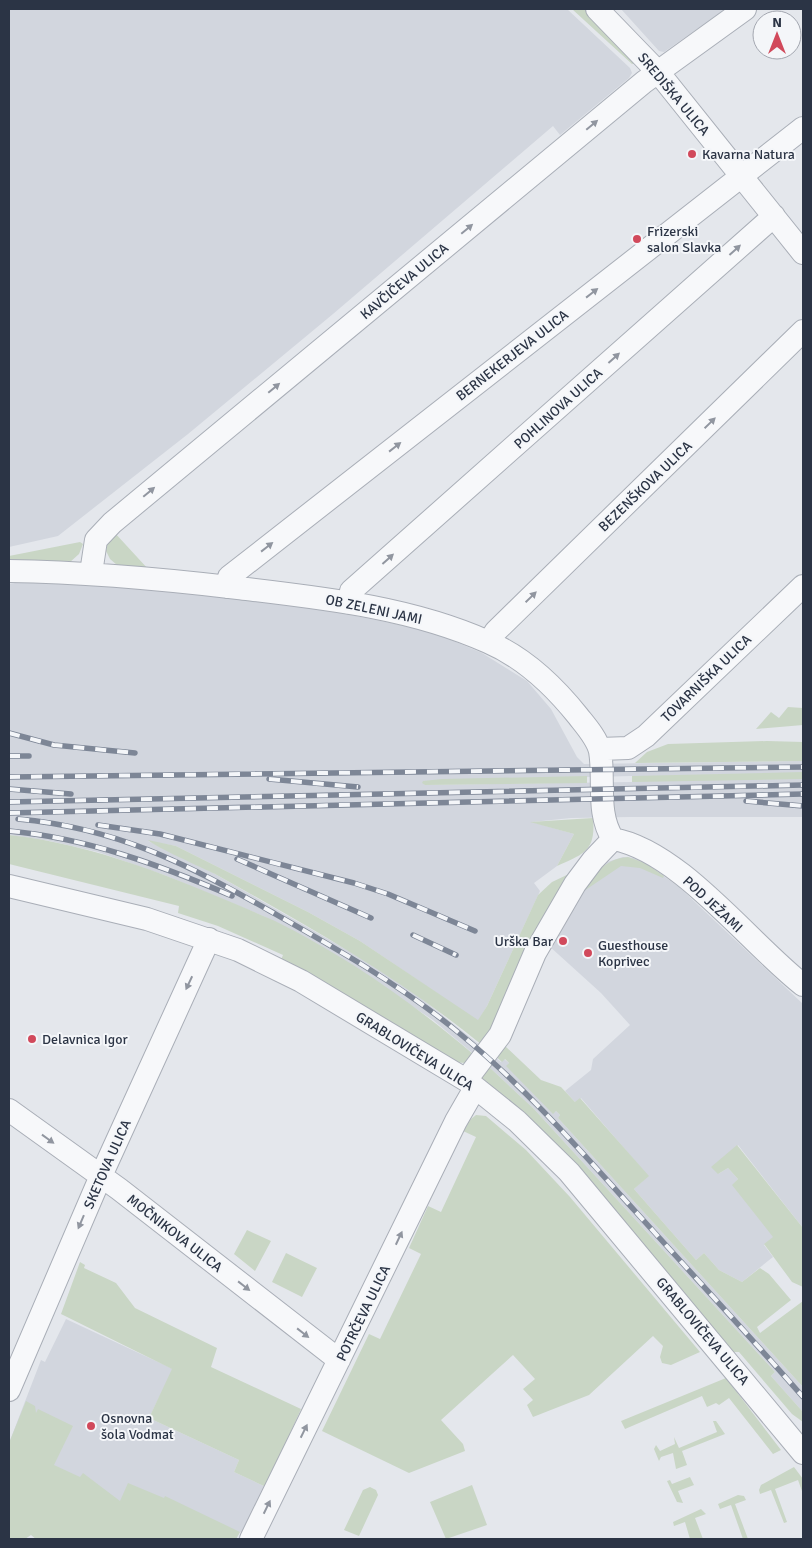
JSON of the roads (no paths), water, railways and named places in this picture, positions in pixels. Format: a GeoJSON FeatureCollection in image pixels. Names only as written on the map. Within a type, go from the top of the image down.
{"type":"FeatureCollection","features":[{"type":"Feature","properties":{"kind":"street","name":"SREDIŠKA ULICA"},"geometry":{"type":"LineString","coordinates":[[597,9],[658,72],[741,177],[768,222],[803,253]]}},
{"type":"Feature","properties":{"kind":"street","name":"KAVČIČEVA ULICA"},"geometry":{"type":"LineString","coordinates":[[91,573],[96,540],[112,523],[658,72],[746,9]]}},
{"type":"Feature","properties":{"kind":"street","name":"BERNEKERJEVA ULICA"},"geometry":{"type":"LineString","coordinates":[[227,587],[229,577],[803,128]]}},
{"type":"Feature","properties":{"kind":"street","name":"POHLINOVA ULICA"},"geometry":{"type":"LineString","coordinates":[[350,597],[768,222]]}},
{"type":"Feature","properties":{"kind":"street","name":"BEZENŠKOVA ULICA"},"geometry":{"type":"LineString","coordinates":[[489,642],[496,631],[803,331]]}},
{"type":"Feature","properties":{"kind":"street","name":"OB ZELENI JAMI"},"geometry":{"type":"LineString","coordinates":[[9,571],[91,573],[350,597],[418,617],[489,642],[527,665],[576,713],[600,749]]}},
{"type":"Feature","properties":{"kind":"street","name":"TOVARNIŠKA ULICA"},"geometry":{"type":"LineString","coordinates":[[600,749],[628,748],[646,736],[803,586]]}},
{"type":"Feature","properties":{"kind":"street"},"geometry":{"type":"LineString","coordinates":[[600,749],[604,820],[613,839]]}},
{"type":"Feature","properties":{"kind":"street","name":"POD JEŽAMI"},"geometry":{"type":"LineString","coordinates":[[613,839],[628,841],[676,869],[803,986]]}},
{"type":"Feature","properties":{"kind":"street","name":"POTRČEVA ULICA"},"geometry":{"type":"LineString","coordinates":[[251,1539],[456,1121],[471,1084],[500,1035],[535,953],[575,884],[593,860],[613,839]]}},
{"type":"Feature","properties":{"kind":"street","name":"GRABLOVIČEVA ULICA"},"geometry":{"type":"LineString","coordinates":[[9,886],[140,917],[209,939],[247,954],[301,981],[471,1084],[517,1121],[569,1172],[803,1452]]}},
{"type":"Feature","properties":{"kind":"street","name":"SKETOVA ULICA"},"geometry":{"type":"LineString","coordinates":[[9,1390],[100,1178],[209,939]]}},
{"type":"Feature","properties":{"kind":"street","name":"MOČNIKOVA ULICA"},"geometry":{"type":"LineString","coordinates":[[9,1110],[100,1178],[119,1189],[339,1360]]}},
{"type":"Feature","properties":{"kind":"railway"},"geometry":{"type":"LineString","coordinates":[[9,733],[54,745],[135,753]]}},
{"type":"Feature","properties":{"kind":"railway"},"geometry":{"type":"LineString","coordinates":[[9,756],[29,756]]}},
{"type":"Feature","properties":{"kind":"railway"},"geometry":{"type":"LineString","coordinates":[[9,777],[803,767]]}},
{"type":"Feature","properties":{"kind":"railway"},"geometry":{"type":"LineString","coordinates":[[269,779],[358,787]]}},
{"type":"Feature","properties":{"kind":"railway"},"geometry":{"type":"LineString","coordinates":[[9,802],[803,785]]}},
{"type":"Feature","properties":{"kind":"railway"},"geometry":{"type":"LineString","coordinates":[[9,789],[71,794]]}},
{"type":"Feature","properties":{"kind":"railway"},"geometry":{"type":"LineString","coordinates":[[9,813],[803,794]]}},
{"type":"Feature","properties":{"kind":"railway"},"geometry":{"type":"LineString","coordinates":[[746,801],[803,806]]}},
{"type":"Feature","properties":{"kind":"railway"},"geometry":{"type":"LineString","coordinates":[[18,819],[87,830],[119,839],[179,863],[239,894],[343,953],[437,1015],[483,1053],[528,1096],[593,1164],[803,1397]]}},
{"type":"Feature","properties":{"kind":"railway"},"geometry":{"type":"LineString","coordinates":[[98,825],[160,834],[354,883],[388,894],[475,931]]}},
{"type":"Feature","properties":{"kind":"railway"},"geometry":{"type":"LineString","coordinates":[[9,831],[67,840],[123,854],[232,896]]}},
{"type":"Feature","properties":{"kind":"railway"},"geometry":{"type":"LineString","coordinates":[[237,859],[371,918]]}},
{"type":"Feature","properties":{"kind":"railway"},"geometry":{"type":"LineString","coordinates":[[413,935],[456,955]]}},
{"type":"Feature","properties":{"kind":"place","name":"Kavarna Natura"},"geometry":{"type":"Point","coordinates":[692,154]}},
{"type":"Feature","properties":{"kind":"place","name":"Frizerski salon Slavka"},"geometry":{"type":"Point","coordinates":[637,239]}},
{"type":"Feature","properties":{"kind":"place","name":"Urška Bar"},"geometry":{"type":"Point","coordinates":[563,941]}},
{"type":"Feature","properties":{"kind":"place","name":"Guesthouse Koprivec"},"geometry":{"type":"Point","coordinates":[588,953]}},
{"type":"Feature","properties":{"kind":"place","name":"Delavnica Igor"},"geometry":{"type":"Point","coordinates":[32,1039]}},
{"type":"Feature","properties":{"kind":"place","name":"Osnovna šola Vodmat"},"geometry":{"type":"Point","coordinates":[91,1426]}}]}
